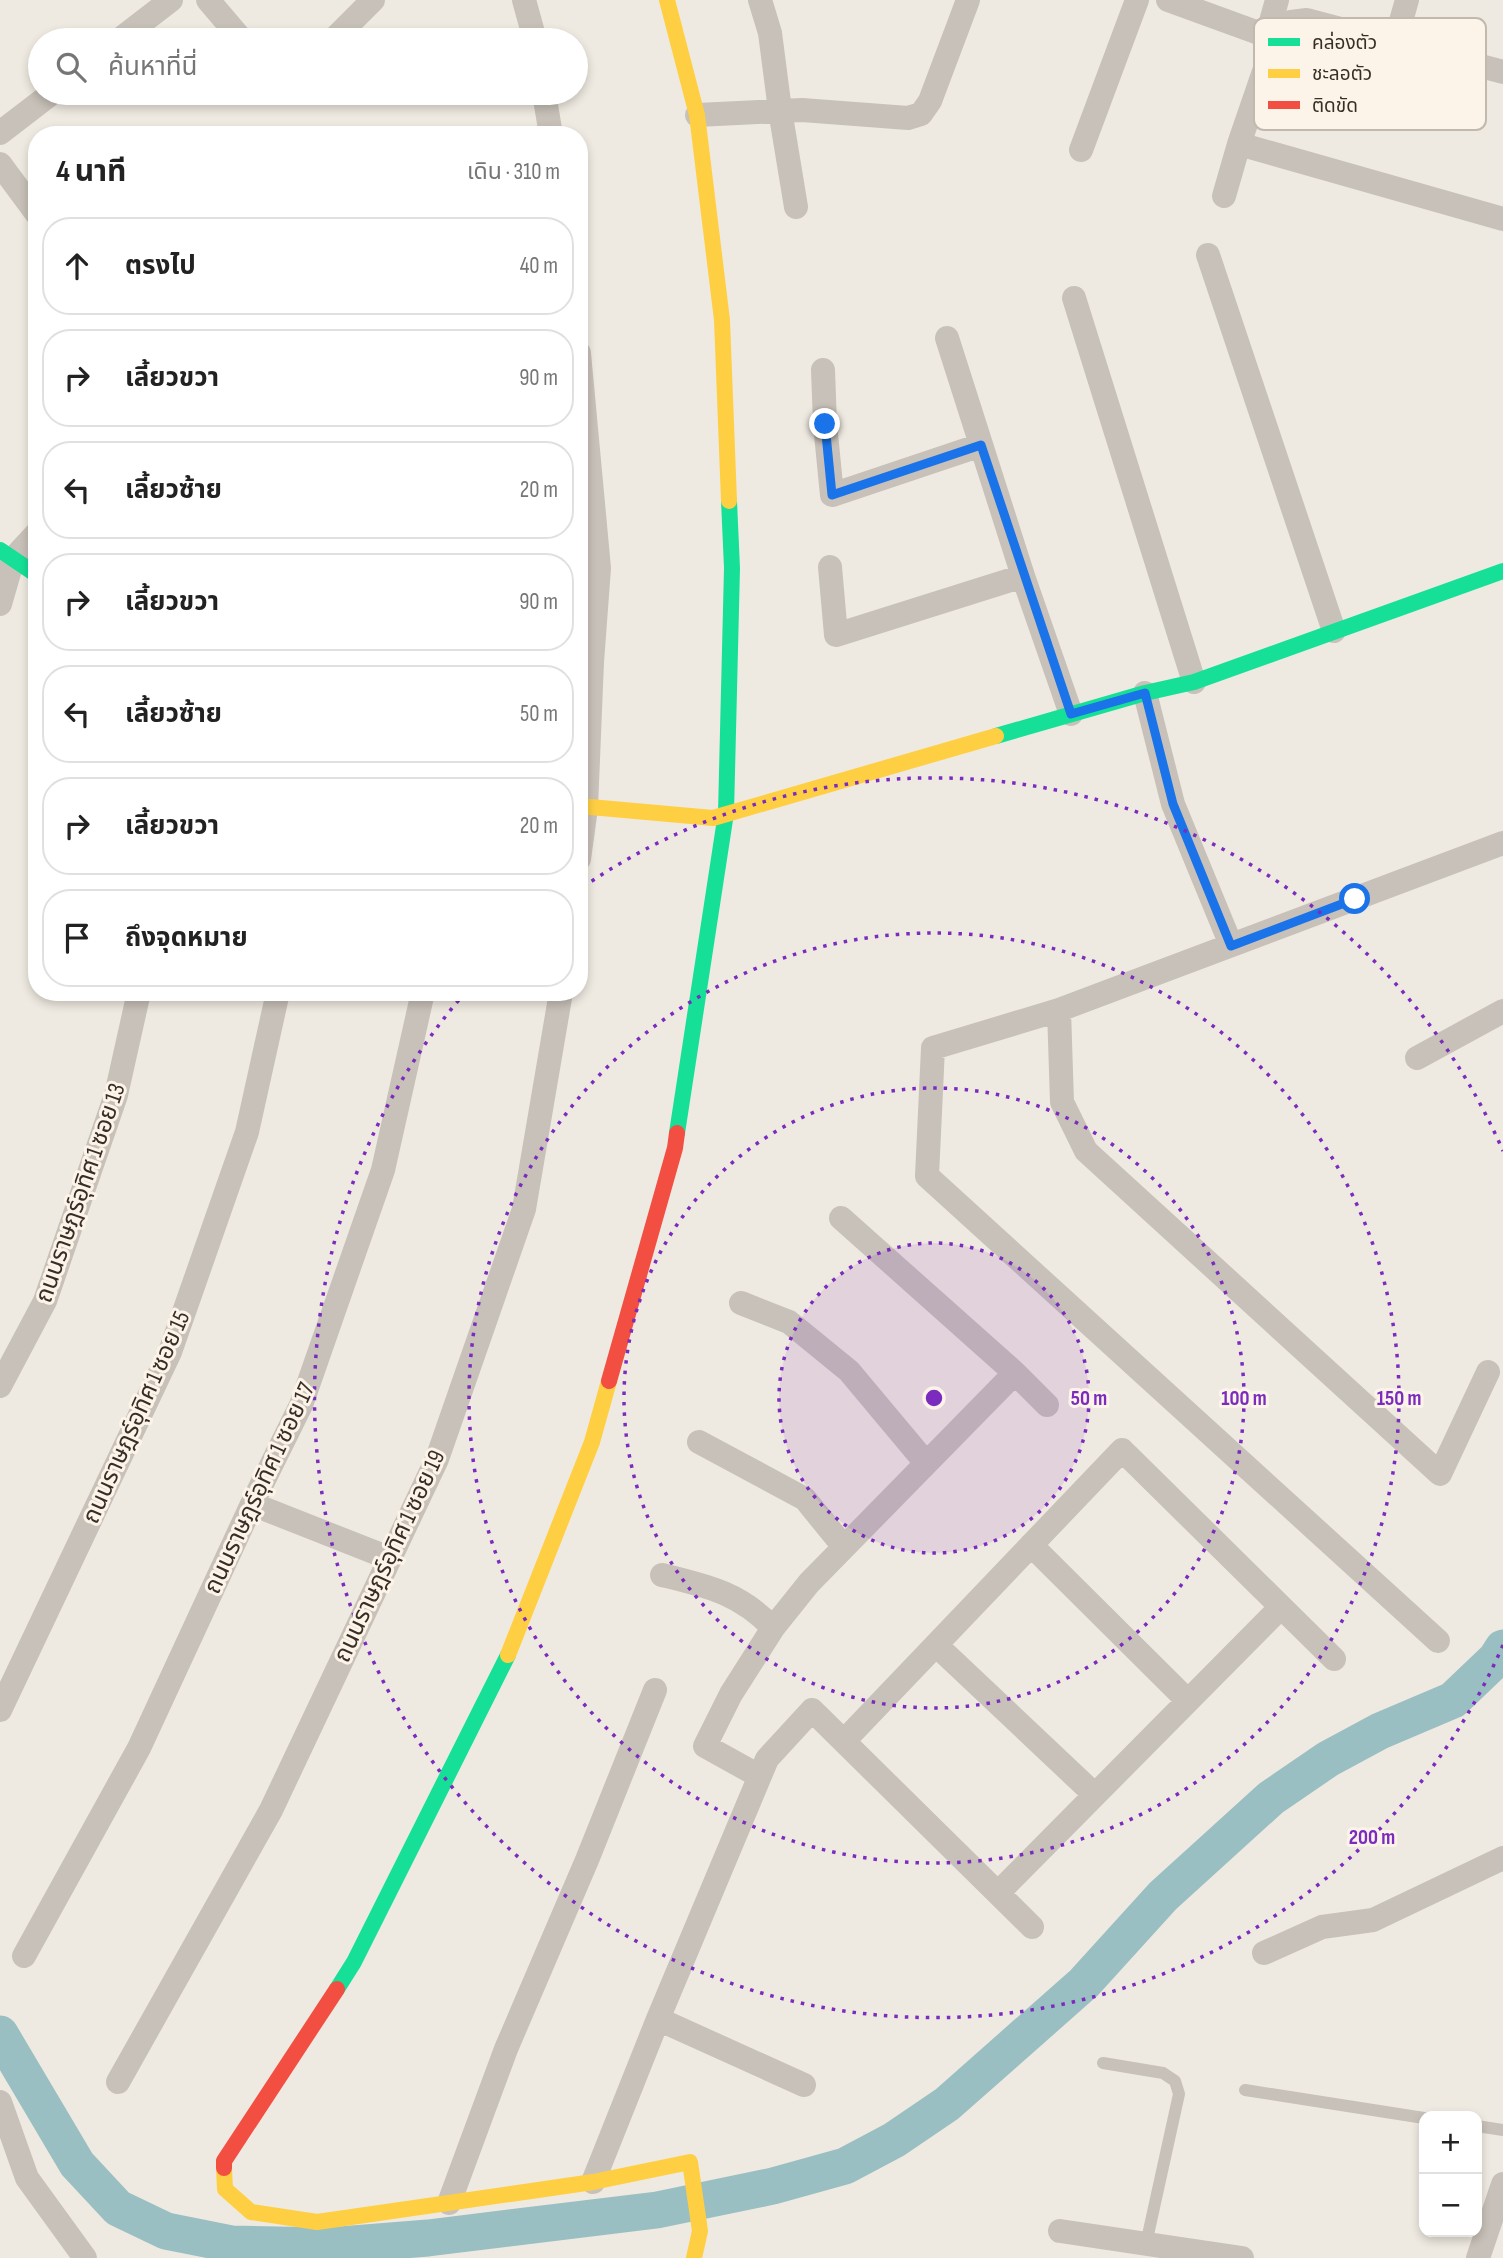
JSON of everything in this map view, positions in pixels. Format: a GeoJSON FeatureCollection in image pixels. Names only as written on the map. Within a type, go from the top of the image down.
{"type":"FeatureCollection","features":[{"type":"Feature","properties":{"kind":"street"},"geometry":{"type":"LineString","coordinates":[[135,28],[171,0]]}},
{"type":"Feature","properties":{"kind":"street"},"geometry":{"type":"LineString","coordinates":[[208,0],[232,28]]}},
{"type":"Feature","properties":{"kind":"street"},"geometry":{"type":"LineString","coordinates":[[345,28],[373,0]]}},
{"type":"Feature","properties":{"kind":"street"},"geometry":{"type":"LineString","coordinates":[[524,0],[532,28]]}},
{"type":"Feature","properties":{"kind":"street"},"geometry":{"type":"LineString","coordinates":[[667,0],[697,115],[723,334],[732,568],[726,813],[675,1148],[592,1442],[505,1663],[354,1962],[224,2161],[225,2189],[251,2213],[317,2222],[593,2182],[690,2162],[700,2231],[694,2258]]}},
{"type":"Feature","properties":{"kind":"street"},"geometry":{"type":"LineString","coordinates":[[760,0],[770,33],[796,207]]}},
{"type":"Feature","properties":{"kind":"street"},"geometry":{"type":"LineString","coordinates":[[697,115],[780,110],[908,118],[921,114],[930,101],[968,0]]}},
{"type":"Feature","properties":{"kind":"street"},"geometry":{"type":"LineString","coordinates":[[1081,150],[1137,0]]}},
{"type":"Feature","properties":{"kind":"street"},"geometry":{"type":"LineString","coordinates":[[1168,0],[1254,32]]}},
{"type":"Feature","properties":{"kind":"street"},"geometry":{"type":"LineString","coordinates":[[1272,18],[1277,0]]}},
{"type":"Feature","properties":{"kind":"street"},"geometry":{"type":"LineString","coordinates":[[1402,18],[1407,0]]}},
{"type":"Feature","properties":{"kind":"street"},"geometry":{"type":"LineString","coordinates":[[1486,67],[1503,72]]}},
{"type":"Feature","properties":{"kind":"street"},"geometry":{"type":"LineString","coordinates":[[1224,196],[1254,103]]}},
{"type":"Feature","properties":{"kind":"street"},"geometry":{"type":"LineString","coordinates":[[0,133],[36,105]]}},
{"type":"Feature","properties":{"kind":"street"},"geometry":{"type":"LineString","coordinates":[[546,105],[550,126]]}},
{"type":"Feature","properties":{"kind":"street"},"geometry":{"type":"LineString","coordinates":[[1239,144],[1503,219]]}},
{"type":"Feature","properties":{"kind":"street"},"geometry":{"type":"LineString","coordinates":[[0,164],[28,202]]}},
{"type":"Feature","properties":{"kind":"street"},"geometry":{"type":"LineString","coordinates":[[1208,255],[1334,631]]}},
{"type":"Feature","properties":{"kind":"street"},"geometry":{"type":"LineString","coordinates":[[1074,298],[1194,682]]}},
{"type":"Feature","properties":{"kind":"street"},"geometry":{"type":"LineString","coordinates":[[947,338],[1023,576],[1071,714]]}},
{"type":"Feature","properties":{"kind":"street"},"geometry":{"type":"LineString","coordinates":[[823,370],[832,495],[981,445]]}},
{"type":"Feature","properties":{"kind":"street"},"geometry":{"type":"LineString","coordinates":[[588,521],[599,568],[588,640]]}},
{"type":"Feature","properties":{"kind":"street"},"geometry":{"type":"LineString","coordinates":[[0,604],[7,555],[28,540]]}},
{"type":"Feature","properties":{"kind":"street"},"geometry":{"type":"LineString","coordinates":[[7,555],[28,569]]}},
{"type":"Feature","properties":{"kind":"street"},"geometry":{"type":"LineString","coordinates":[[830,567],[836,635],[1023,576]]}},
{"type":"Feature","properties":{"kind":"street"},"geometry":{"type":"LineString","coordinates":[[588,807],[713,818],[1145,693],[1194,682],[1503,571]]}},
{"type":"Feature","properties":{"kind":"street"},"geometry":{"type":"LineString","coordinates":[[1145,693],[1173,804],[1231,946]]}},
{"type":"Feature","properties":{"kind":"street"},"geometry":{"type":"LineString","coordinates":[[1438,1641],[927,1176],[933,1048],[1059,1010],[1503,843]]}},
{"type":"Feature","properties":{"kind":"street","name":"ถนนราษฎร์อุทิศ 1 ซอย 13"},"geometry":{"type":"LineString","coordinates":[[0,1386],[45,1301],[116,1095],[137,1001]]}},
{"type":"Feature","properties":{"kind":"street","name":"ถนนราษฎร์อุทิศ 1 ซอย 15"},"geometry":{"type":"LineString","coordinates":[[0,1710],[170,1352],[247,1132],[276,1001]]}},
{"type":"Feature","properties":{"kind":"street","name":"ถนนราษฎร์อุทิศ 1 ซอย 17"},"geometry":{"type":"LineString","coordinates":[[24,1956],[139,1748],[301,1405],[383,1170],[421,1001]]}},
{"type":"Feature","properties":{"kind":"street","name":"ถนนราษฎร์อุทิศ 1 ซอย 19"},"geometry":{"type":"LineString","coordinates":[[118,2082],[271,1810],[437,1459],[524,1209],[559,1001]]}},
{"type":"Feature","properties":{"kind":"street"},"geometry":{"type":"LineString","coordinates":[[1059,1010],[1062,1102],[1086,1152],[1440,1474],[1488,1372]]}},
{"type":"Feature","properties":{"kind":"street"},"geometry":{"type":"LineString","coordinates":[[1417,1058],[1503,1011]]}},
{"type":"Feature","properties":{"kind":"street"},"geometry":{"type":"LineString","coordinates":[[841,1218],[1015,1373],[1047,1405]]}},
{"type":"Feature","properties":{"kind":"street"},"geometry":{"type":"LineString","coordinates":[[741,1303],[789,1322],[849,1371],[926,1464]]}},
{"type":"Feature","properties":{"kind":"street"},"geometry":{"type":"LineString","coordinates":[[760,1776],[705,1746],[731,1694],[774,1628],[809,1583],[1015,1373]]}},
{"type":"Feature","properties":{"kind":"street"},"geometry":{"type":"LineString","coordinates":[[699,1442],[805,1499],[844,1547]]}},
{"type":"Feature","properties":{"kind":"street"},"geometry":{"type":"LineString","coordinates":[[844,1741],[1122,1450],[1334,1659]]}},
{"type":"Feature","properties":{"kind":"street"},"geometry":{"type":"LineString","coordinates":[[252,1504],[389,1558]]}},
{"type":"Feature","properties":{"kind":"street"},"geometry":{"type":"LineString","coordinates":[[1031,1545],[1188,1701]]}},
{"type":"Feature","properties":{"kind":"street"},"geometry":{"type":"LineString","coordinates":[[662,1574],[716,1588],[756,1610],[774,1628]]}},
{"type":"Feature","properties":{"kind":"street"},"geometry":{"type":"LineString","coordinates":[[998,1893],[1281,1607]]}},
{"type":"Feature","properties":{"kind":"street"},"geometry":{"type":"LineString","coordinates":[[936,1645],[1095,1795]]}},
{"type":"Feature","properties":{"kind":"street"},"geometry":{"type":"LineString","coordinates":[[449,2203],[506,2049],[587,1860],[655,1690]]}},
{"type":"Feature","properties":{"kind":"street"},"geometry":{"type":"LineString","coordinates":[[593,2182],[767,1759],[812,1710],[1032,1927]]}},
{"type":"Feature","properties":{"kind":"street"},"geometry":{"type":"LineString","coordinates":[[1265,1953],[1322,1927],[1373,1920],[1503,1858]]}},
{"type":"Feature","properties":{"kind":"street"},"geometry":{"type":"LineString","coordinates":[[658,2019],[804,2085]]}},
{"type":"Feature","properties":{"kind":"street"},"geometry":{"type":"LineString","coordinates":[[0,2102],[27,2178],[85,2258]]}},
{"type":"Feature","properties":{"kind":"street"},"geometry":{"type":"LineString","coordinates":[[1478,2258],[1503,2184]]}},
{"type":"Feature","properties":{"kind":"street"},"geometry":{"type":"LineString","coordinates":[[1060,2231],[1242,2258]]}},
{"type":"Feature","properties":{"kind":"lane"},"geometry":{"type":"LineString","coordinates":[[1103,2063],[1163,2073],[1175,2081],[1179,2094],[1146,2244]]}},
{"type":"Feature","properties":{"kind":"lane"},"geometry":{"type":"LineString","coordinates":[[1245,2090],[1419,2117]]}},
{"type":"Feature","properties":{"kind":"lane"},"geometry":{"type":"LineString","coordinates":[[1482,2127],[1503,2130]]}},
{"type":"Feature","properties":{"kind":"waterway"},"geometry":{"type":"LineString","coordinates":[[0,2034],[77,2164],[118,2208],[166,2231],[231,2244],[328,2246],[428,2238],[657,2210],[773,2186],[845,2166],[894,2140],[947,2104],[1084,1983],[1163,1896],[1271,1798],[1328,1759],[1380,1731],[1453,1700],[1496,1659],[1503,1648]]}},
{"type":"Feature","properties":{"kind":"traffic: fast"},"geometry":{"type":"LineString","coordinates":[[677,1133],[726,813],[732,568],[729,501]]}},
{"type":"Feature","properties":{"kind":"traffic: fast"},"geometry":{"type":"LineString","coordinates":[[0,550],[28,569]]}},
{"type":"Feature","properties":{"kind":"traffic: fast"},"geometry":{"type":"LineString","coordinates":[[996,736],[1145,693],[1194,682],[1503,571]]}},
{"type":"Feature","properties":{"kind":"traffic: fast"},"geometry":{"type":"LineString","coordinates":[[337,1989],[354,1962],[508,1655]]}},
{"type":"Feature","properties":{"kind":"traffic: slow"},"geometry":{"type":"LineString","coordinates":[[667,0],[697,115],[722,320],[729,501]]}},
{"type":"Feature","properties":{"kind":"traffic: slow"},"geometry":{"type":"LineString","coordinates":[[588,807],[713,818],[996,736]]}},
{"type":"Feature","properties":{"kind":"traffic: slow"},"geometry":{"type":"LineString","coordinates":[[508,1655],[592,1442],[609,1381]]}},
{"type":"Feature","properties":{"kind":"traffic: slow"},"geometry":{"type":"LineString","coordinates":[[224,2168],[225,2189],[251,2212],[317,2222],[593,2182],[690,2162],[700,2231],[694,2258]]}},
{"type":"Feature","properties":{"kind":"traffic: jam"},"geometry":{"type":"LineString","coordinates":[[609,1381],[677,1133]]}},
{"type":"Feature","properties":{"kind":"traffic: jam"},"geometry":{"type":"LineString","coordinates":[[224,2168],[224,2161],[337,1989]]}},
{"type":"Feature","properties":{"kind":"route"},"geometry":{"type":"LineString","coordinates":[[825,424],[832,495],[981,445],[1071,714],[1145,693],[1173,804],[1231,946],[1355,899]]}}]}
